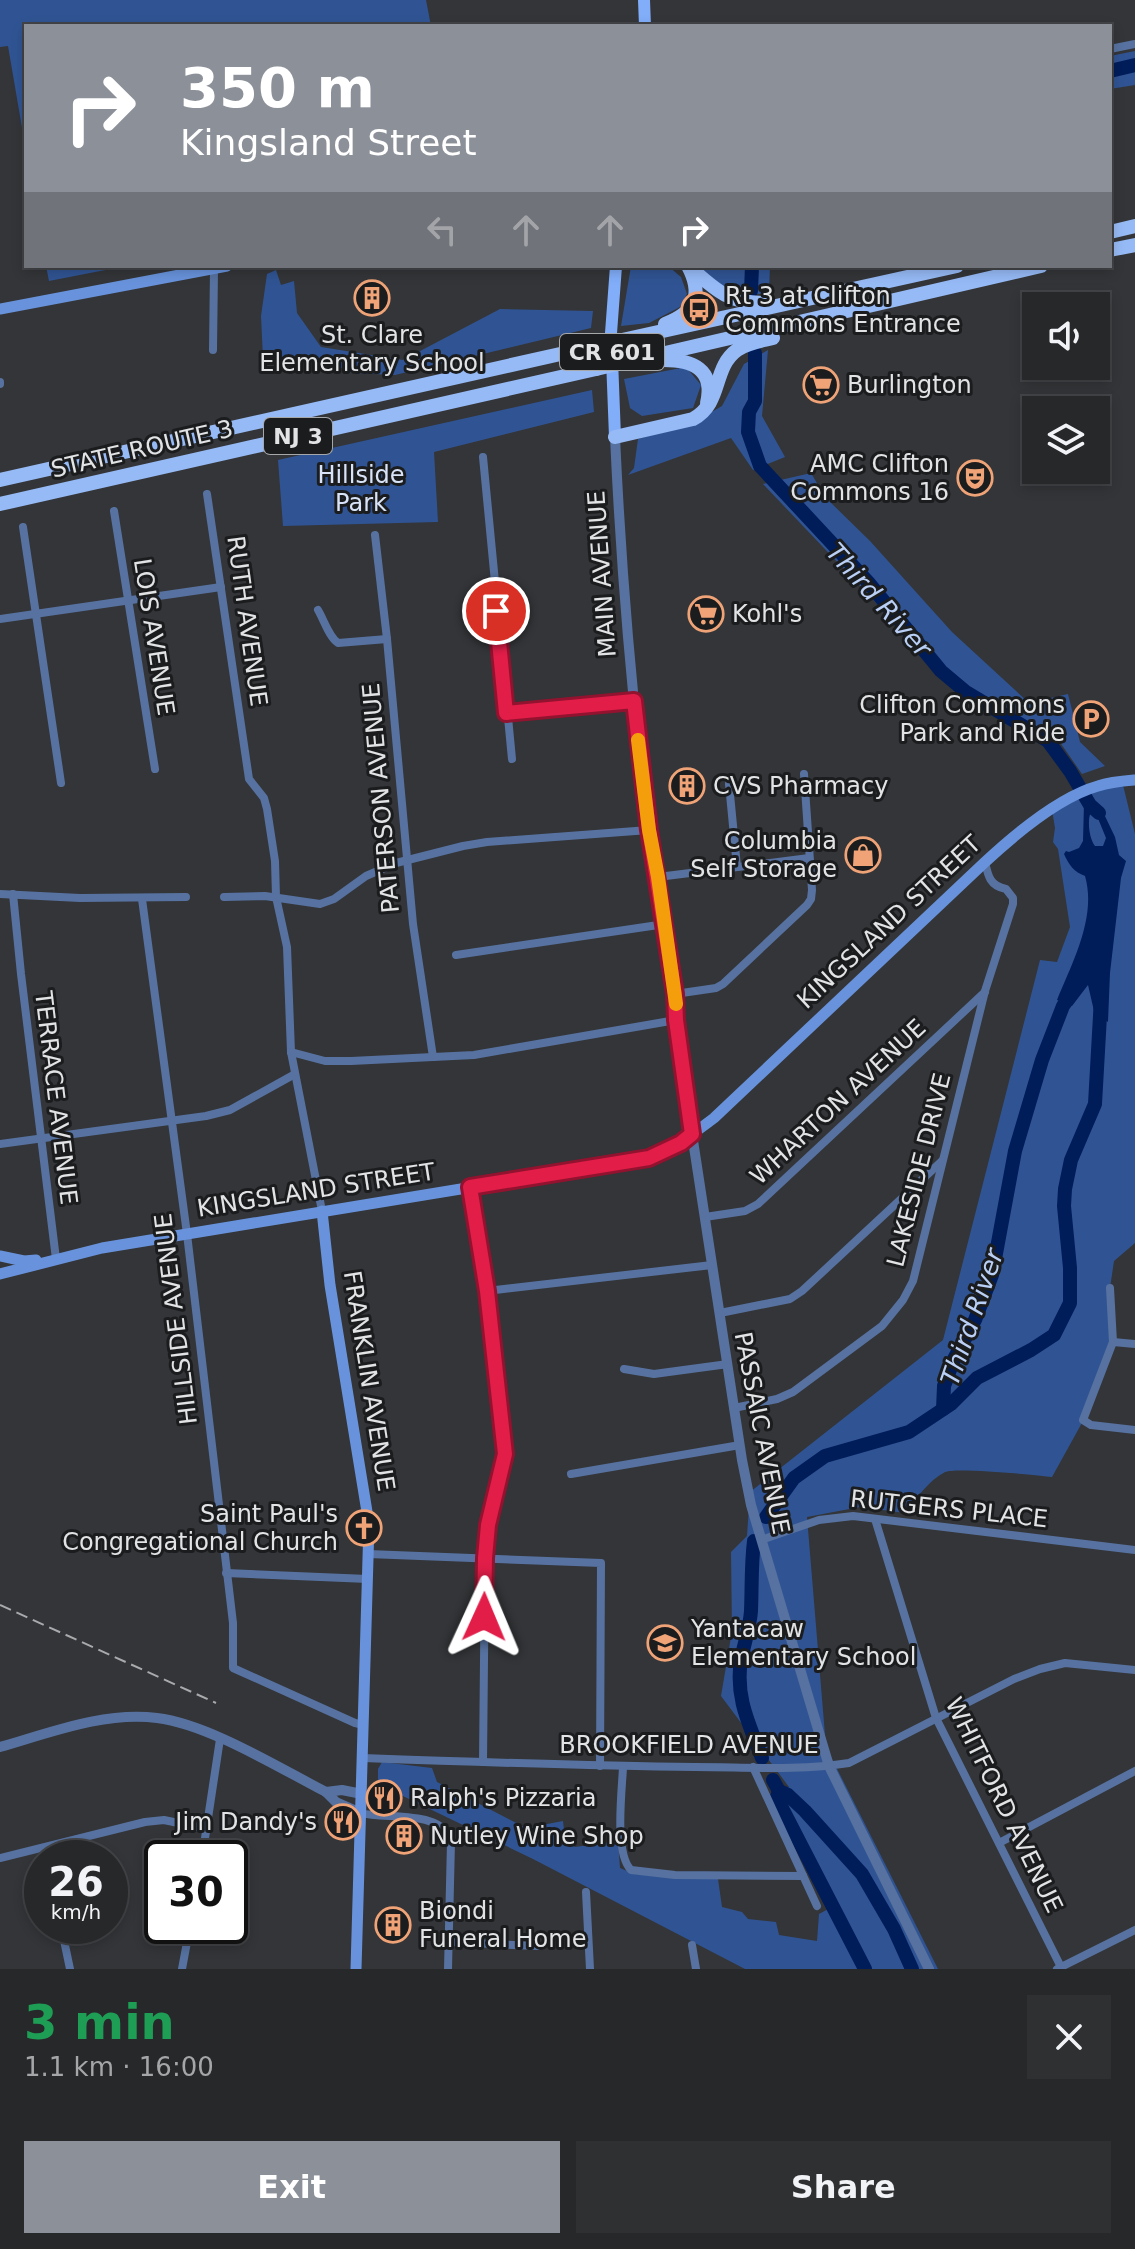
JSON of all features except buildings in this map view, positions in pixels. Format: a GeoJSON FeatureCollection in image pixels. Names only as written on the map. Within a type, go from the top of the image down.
{"type":"FeatureCollection","features":[{"type":"Feature","properties":{"kind":"highway"},"geometry":{"type":"LineString","coordinates":[[1112,232],[1135,226]]}},
{"type":"Feature","properties":{"kind":"highway"},"geometry":{"type":"LineString","coordinates":[[1112,250],[1135,245]]}},
{"type":"Feature","properties":{"kind":"highway"},"geometry":{"type":"LineString","coordinates":[[622,340],[688,312],[696,292],[690,268]]}},
{"type":"Feature","properties":{"kind":"highway"},"geometry":{"type":"LineString","coordinates":[[691,268],[729,298],[786,303]]}},
{"type":"Feature","properties":{"kind":"highway","name":"STATE ROUTE 3"},"geometry":{"type":"LineString","coordinates":[[0,480],[948,268]]}},
{"type":"Feature","properties":{"kind":"highway","name":"STATE ROUTE 3"},"geometry":{"type":"LineString","coordinates":[[0,504],[1032,268]]}},
{"type":"Feature","properties":{"kind":"highway"},"geometry":{"type":"LineString","coordinates":[[615,437],[693,419],[702,414],[710,405],[724,365],[744,346],[978,280]]}},
{"type":"Feature","properties":{"kind":"highway"},"geometry":{"type":"LineString","coordinates":[[622,363],[681,360],[692,363],[705,375],[708,384],[709,396],[702,414]]}},
{"type":"Feature","properties":{"kind":"highway"},"geometry":{"type":"LineString","coordinates":[[0,512],[81,486]]}},
{"type":"Feature","properties":{"kind":"main road"},"geometry":{"type":"LineString","coordinates":[[644,0],[645,24]]}},
{"type":"Feature","properties":{"kind":"main road"},"geometry":{"type":"LineString","coordinates":[[0,309],[218,268]]}},
{"type":"Feature","properties":{"kind":"main road","name":"MAIN AVENUE"},"geometry":{"type":"LineString","coordinates":[[615,437],[611,333],[616,268]]}},
{"type":"Feature","properties":{"kind":"main road","name":"KINGSLAND STREET"},"geometry":{"type":"LineString","coordinates":[[0,1274],[102,1248],[649,1158],[681,1143],[714,1118],[1002,846],[1028,826],[1089,789],[1135,780]]}},
{"type":"Feature","properties":{"kind":"main road","name":"FRANKLIN AVENUE"},"geometry":{"type":"LineString","coordinates":[[322,1211],[330,1285],[369,1524],[356,1969]]}},
{"type":"Feature","properties":{"kind":"main road"},"geometry":{"type":"LineString","coordinates":[[0,1256],[24,1261],[56,1259]]}},
{"type":"Feature","properties":{"kind":"street"},"geometry":{"type":"LineString","coordinates":[[1112,49],[1135,44]]}},
{"type":"Feature","properties":{"kind":"street"},"geometry":{"type":"LineString","coordinates":[[213,350],[214,269]]}},
{"type":"Feature","properties":{"kind":"street","name":"MAIN AVENUE"},"geometry":{"type":"LineString","coordinates":[[615,437],[634,701],[649,830],[658,877]]}},
{"type":"Feature","properties":{"kind":"street"},"geometry":{"type":"LineString","coordinates":[[483,457],[512,759]]}},
{"type":"Feature","properties":{"kind":"street","name":"RUTH AVENUE"},"geometry":{"type":"LineString","coordinates":[[207,494],[249,779],[264,798],[267,809],[275,861],[276,897]]}},
{"type":"Feature","properties":{"kind":"street","name":"LOIS AVENUE"},"geometry":{"type":"LineString","coordinates":[[114,511],[155,769]]}},
{"type":"Feature","properties":{"kind":"street"},"geometry":{"type":"LineString","coordinates":[[23,527],[61,783]]}},
{"type":"Feature","properties":{"kind":"street","name":"PATERSON AVENUE"},"geometry":{"type":"LineString","coordinates":[[375,535],[406,860],[433,1057]]}},
{"type":"Feature","properties":{"kind":"street"},"geometry":{"type":"LineString","coordinates":[[0,619],[221,587]]}},
{"type":"Feature","properties":{"kind":"street"},"geometry":{"type":"LineString","coordinates":[[318,610],[331,637],[338,643],[387,639]]}},
{"type":"Feature","properties":{"kind":"street"},"geometry":{"type":"LineString","coordinates":[[506,713],[634,701]]}},
{"type":"Feature","properties":{"kind":"street"},"geometry":{"type":"LineString","coordinates":[[675,994],[716,988],[723,984],[807,905],[812,890],[804,774]]}},
{"type":"Feature","properties":{"kind":"street"},"geometry":{"type":"LineString","coordinates":[[729,784],[737,867]]}},
{"type":"Feature","properties":{"kind":"street"},"geometry":{"type":"LineString","coordinates":[[224,897],[276,897],[320,904],[334,899],[366,876],[406,860],[463,846],[649,830]]}},
{"type":"Feature","properties":{"kind":"street"},"geometry":{"type":"LineString","coordinates":[[658,877],[809,858]]}},
{"type":"Feature","properties":{"kind":"street","name":"LAKESIDE DRIVE"},"geometry":{"type":"LineString","coordinates":[[734,1408],[777,1399],[793,1392],[882,1326],[903,1300],[913,1281],[985,991],[1013,904],[1013,898],[1006,889],[991,882],[985,862]]}},
{"type":"Feature","properties":{"kind":"street","name":"PASSAIC AVENUE"},"geometry":{"type":"LineString","coordinates":[[658,877],[692,1134],[751,1505],[829,1766],[929,1969]]}},
{"type":"Feature","properties":{"kind":"street"},"geometry":{"type":"LineString","coordinates":[[0,894],[142,899],[186,897]]}},
{"type":"Feature","properties":{"kind":"street","name":"TERRACE AVENUE"},"geometry":{"type":"LineString","coordinates":[[13,894],[56,1259]]}},
{"type":"Feature","properties":{"kind":"street","name":"FRANKLIN AVENUE"},"geometry":{"type":"LineString","coordinates":[[276,897],[287,947],[291,1052],[322,1211]]}},
{"type":"Feature","properties":{"kind":"street","name":"HILLSIDE AVENUE"},"geometry":{"type":"LineString","coordinates":[[142,899],[187,1234],[233,1623],[233,1668],[364,1725]]}},
{"type":"Feature","properties":{"kind":"street"},"geometry":{"type":"LineString","coordinates":[[456,955],[665,924]]}},
{"type":"Feature","properties":{"kind":"street","name":"WHARTON AVENUE"},"geometry":{"type":"LineString","coordinates":[[705,1217],[745,1211],[758,1204],[985,991]]}},
{"type":"Feature","properties":{"kind":"street"},"geometry":{"type":"LineString","coordinates":[[291,1052],[325,1061],[474,1055],[676,1020]]}},
{"type":"Feature","properties":{"kind":"street"},"geometry":{"type":"LineString","coordinates":[[0,1144],[172,1121],[230,1110],[295,1074]]}},
{"type":"Feature","properties":{"kind":"street"},"geometry":{"type":"LineString","coordinates":[[720,1313],[790,1299],[802,1291],[943,1161]]}},
{"type":"Feature","properties":{"kind":"street"},"geometry":{"type":"LineString","coordinates":[[470,1187],[487,1291],[505,1454],[488,1525],[485,1558],[483,1762]]}},
{"type":"Feature","properties":{"kind":"street"},"geometry":{"type":"LineString","coordinates":[[487,1291],[712,1265]]}},
{"type":"Feature","properties":{"kind":"street"},"geometry":{"type":"LineString","coordinates":[[1110,1288],[1113,1342],[1083,1420],[1091,1425],[1135,1430]]}},
{"type":"Feature","properties":{"kind":"street"},"geometry":{"type":"LineString","coordinates":[[1113,1342],[1135,1344]]}},
{"type":"Feature","properties":{"kind":"street"},"geometry":{"type":"LineString","coordinates":[[624,1369],[654,1374],[728,1364]]}},
{"type":"Feature","properties":{"kind":"street"},"geometry":{"type":"LineString","coordinates":[[571,1474],[740,1445]]}},
{"type":"Feature","properties":{"kind":"street","name":"RUTGERS PLACE"},"geometry":{"type":"LineString","coordinates":[[761,1540],[819,1520],[841,1516],[1135,1550]]}},
{"type":"Feature","properties":{"kind":"street","name":"WHITFORD AVENUE"},"geometry":{"type":"LineString","coordinates":[[875,1519],[936,1718],[1060,1968]]}},
{"type":"Feature","properties":{"kind":"street"},"geometry":{"type":"LineString","coordinates":[[368,1554],[601,1563],[600,1766]]}},
{"type":"Feature","properties":{"kind":"street"},"geometry":{"type":"LineString","coordinates":[[226,1573],[368,1579]]}},
{"type":"Feature","properties":{"kind":"street","name":"BROOKFIELD AVENUE"},"geometry":{"type":"LineString","coordinates":[[363,1758],[623,1767],[829,1766],[849,1763],[1014,1679],[1040,1669],[1065,1663],[1135,1670]]}},
{"type":"Feature","properties":{"kind":"street"},"geometry":{"type":"LineString","coordinates":[[0,1747],[106,1719],[157,1718],[220,1739],[361,1813],[424,1819],[450,1835],[448,1969]]}},
{"type":"Feature","properties":{"kind":"street"},"geometry":{"type":"LineString","coordinates":[[205,1840],[220,1739]]}},
{"type":"Feature","properties":{"kind":"street"},"geometry":{"type":"LineString","coordinates":[[623,1767],[621,1837],[624,1861],[631,1870],[675,1875],[803,1876]]}},
{"type":"Feature","properties":{"kind":"street"},"geometry":{"type":"LineString","coordinates":[[753,1767],[817,1906]]}},
{"type":"Feature","properties":{"kind":"street"},"geometry":{"type":"LineString","coordinates":[[999,1843],[1135,1771]]}},
{"type":"Feature","properties":{"kind":"street"},"geometry":{"type":"LineString","coordinates":[[326,1792],[342,1790],[362,1794]]}},
{"type":"Feature","properties":{"kind":"street"},"geometry":{"type":"LineString","coordinates":[[70,1840],[164,1820],[207,1829]]}},
{"type":"Feature","properties":{"kind":"street"},"geometry":{"type":"LineString","coordinates":[[0,1858],[24,1852]]}},
{"type":"Feature","properties":{"kind":"street"},"geometry":{"type":"LineString","coordinates":[[586,1892],[590,1969]]}},
{"type":"Feature","properties":{"kind":"street"},"geometry":{"type":"LineString","coordinates":[[1060,1968],[1135,1930]]}},
{"type":"Feature","properties":{"kind":"street"},"geometry":{"type":"LineString","coordinates":[[449,1942],[537,1946]]}},
{"type":"Feature","properties":{"kind":"street"},"geometry":{"type":"LineString","coordinates":[[65,1944],[70,1969]]}},
{"type":"Feature","properties":{"kind":"street"},"geometry":{"type":"LineString","coordinates":[[182,1969],[187,1944]]}},
{"type":"Feature","properties":{"kind":"street"},"geometry":{"type":"LineString","coordinates":[[692,1945],[696,1969]]}},
{"type":"Feature","properties":{"kind":"green space"},"geometry":{"type":"Polygon","coordinates":[[[0,0],[426,0],[431,24],[24,24],[24,139],[8,46],[0,47],[0,0]]]}},
{"type":"Feature","properties":{"kind":"green space"},"geometry":{"type":"Polygon","coordinates":[[[1135,51],[1135,85],[1112,89],[1112,56],[1135,51]]]}},
{"type":"Feature","properties":{"kind":"green space"},"geometry":{"type":"Polygon","coordinates":[[[46,268],[116,268],[49,281],[46,268]]]}},
{"type":"Feature","properties":{"kind":"green space"},"geometry":{"type":"Polygon","coordinates":[[[631,268],[670,268],[681,277],[687,294],[680,307],[649,323],[621,326],[631,268]]]}},
{"type":"Feature","properties":{"kind":"green space"},"geometry":{"type":"Polygon","coordinates":[[[700,268],[770,268],[769,294],[736,294],[716,284],[700,268]]]}},
{"type":"Feature","properties":{"kind":"green space"},"geometry":{"type":"Polygon","coordinates":[[[276,270],[281,285],[294,281],[297,313],[321,347],[403,360],[500,309],[593,311],[591,328],[395,375],[352,373],[320,358],[275,361],[263,358],[261,316],[267,274],[276,270]]]}},
{"type":"Feature","properties":{"kind":"green space"},"geometry":{"type":"Polygon","coordinates":[[[768,350],[762,416],[785,457],[753,470],[731,438],[628,475],[634,468],[638,439],[696,421],[722,406],[744,364],[768,350]]]}},
{"type":"Feature","properties":{"kind":"green space"},"geometry":{"type":"Polygon","coordinates":[[[686,367],[701,385],[693,408],[642,416],[630,408],[624,379],[686,367]]]}},
{"type":"Feature","properties":{"kind":"green space","name":"Hillside Park"},"geometry":{"type":"Polygon","coordinates":[[[592,390],[594,412],[434,452],[438,522],[283,526],[278,460],[592,390]]]}},
{"type":"Feature","properties":{"kind":"green space"},"geometry":{"type":"Polygon","coordinates":[[[811,473],[825,497],[870,541],[952,632],[1029,703],[1068,694],[1080,742],[1105,766],[1082,774],[1057,738],[941,671],[763,484],[811,473]]]}},
{"type":"Feature","properties":{"kind":"green space"},"geometry":{"type":"Polygon","coordinates":[[[1122,781],[1135,834],[1135,1243],[1114,1261],[1110,1288],[1112,1341],[1083,1421],[1052,1477],[964,1470],[945,1472],[923,1490],[905,1513],[860,1507],[807,1517],[826,1747],[938,1969],[868,1969],[783,1809],[779,1795],[789,1787],[721,1696],[732,1631],[731,1552],[747,1536],[750,1492],[943,1340],[1040,960],[1057,962],[1070,927],[1058,849],[1053,842],[1055,828],[1052,810],[1078,795],[1082,802],[1092,797],[1089,789],[1122,781]]]}},
{"type":"Feature","properties":{"kind":"green space"},"geometry":{"type":"Polygon","coordinates":[[[382,1762],[432,1768],[437,1782],[526,1828],[563,1821],[565,1839],[575,1847],[618,1841],[620,1868],[634,1874],[718,1879],[722,1907],[742,1912],[748,1919],[776,1922],[779,1935],[817,1941],[819,1914],[832,1907],[865,1969],[745,1969],[533,1859],[378,1784],[378,1769],[382,1762]]]}},
{"type":"Feature","properties":{"kind":"shaded area"},"geometry":{"type":"Polygon","coordinates":[[[1092,800],[1104,814],[1115,837],[1119,855],[1126,861],[1121,878],[1110,973],[1108,1022],[1094,1011],[1088,985],[1072,1006],[1057,1000],[1081,940],[1088,907],[1085,876],[1072,868],[1064,854],[1079,848],[1083,841],[1084,803],[1092,800]],[[1091,812],[1090,834],[1095,846],[1103,846],[1106,838],[1097,816],[1091,812]]]}},
{"type":"Feature","properties":{"kind":"waterway","name":"Third River"},"geometry":{"type":"LineString","coordinates":[[1112,71],[1135,65]]}},
{"type":"Feature","properties":{"kind":"waterway","name":"Third River"},"geometry":{"type":"LineString","coordinates":[[751,291],[752,268]]}},
{"type":"Feature","properties":{"kind":"waterway","name":"Third River"},"geometry":{"type":"LineString","coordinates":[[755,353],[755,401],[749,412],[748,432],[760,466],[868,582],[941,671],[966,692],[1048,741],[1090,805],[1099,813]]}},
{"type":"Feature","properties":{"kind":"waterway","name":"Third River"},"geometry":{"type":"LineString","coordinates":[[943,1409],[944,1386],[992,1275],[1015,1151],[1042,1060],[1063,1006],[1075,989]]}},
{"type":"Feature","properties":{"kind":"waterway","name":"Third River"},"geometry":{"type":"LineString","coordinates":[[766,1517],[794,1478],[825,1456],[909,1432],[951,1404],[977,1378],[1054,1335],[1070,1303],[1065,1189],[1071,1160],[1095,1104],[1101,998]]}},
{"type":"Feature","properties":{"kind":"waterway","name":"Third River"},"geometry":{"type":"LineString","coordinates":[[754,1541],[751,1611],[741,1660],[740,1686],[744,1710],[762,1758]]}},
{"type":"Feature","properties":{"kind":"waterway","name":"Third River"},"geometry":{"type":"LineString","coordinates":[[773,1780],[779,1791],[805,1811],[862,1874],[894,1929],[912,1969]]}},
{"type":"Feature","properties":{"kind":"waterway","name":"Third River"},"geometry":{"type":"LineString","coordinates":[[779,1791],[777,1797],[783,1810],[865,1969]]}},
{"type":"Feature","properties":{"kind":"railway"},"geometry":{"type":"LineString","coordinates":[[0,1605],[216,1703]]}},
{"type":"Feature","properties":{"kind":"slow traffic"},"geometry":{"type":"LineString","coordinates":[[638,740],[676,1004]]}},
{"type":"Feature","properties":{"kind":"place","name":"St. Clare Elementary School"},"geometry":{"type":"Point","coordinates":[372,298]}},
{"type":"Feature","properties":{"kind":"place","name":"Rt 3 at Clifton Commons Entrance"},"geometry":{"type":"Point","coordinates":[699,310]}},
{"type":"Feature","properties":{"kind":"place","name":"Burlington"},"geometry":{"type":"Point","coordinates":[821,385]}},
{"type":"Feature","properties":{"kind":"place","name":"AMC Clifton Commons 16"},"geometry":{"type":"Point","coordinates":[975,478]}},
{"type":"Feature","properties":{"kind":"place","name":"Kohl's"},"geometry":{"type":"Point","coordinates":[706,614]}},
{"type":"Feature","properties":{"kind":"place","name":"Clifton Commons Park and Ride"},"geometry":{"type":"Point","coordinates":[1091,719]}},
{"type":"Feature","properties":{"kind":"place","name":"CVS Pharmacy"},"geometry":{"type":"Point","coordinates":[687,786]}},
{"type":"Feature","properties":{"kind":"place","name":"Columbia Self Storage"},"geometry":{"type":"Point","coordinates":[863,855]}},
{"type":"Feature","properties":{"kind":"place","name":"Saint Paul's Congregational Church"},"geometry":{"type":"Point","coordinates":[364,1528]}},
{"type":"Feature","properties":{"kind":"place","name":"Yantacaw Elementary School"},"geometry":{"type":"Point","coordinates":[665,1643]}},
{"type":"Feature","properties":{"kind":"place","name":"Ralph's Pizzaria"},"geometry":{"type":"Point","coordinates":[384,1798]}},
{"type":"Feature","properties":{"kind":"place","name":"Jim Dandy's"},"geometry":{"type":"Point","coordinates":[343,1822]}},
{"type":"Feature","properties":{"kind":"place","name":"Nutley Wine Shop"},"geometry":{"type":"Point","coordinates":[404,1836]}},
{"type":"Feature","properties":{"kind":"place","name":"Biondi Funeral Home"},"geometry":{"type":"Point","coordinates":[393,1925]}},
{"type":"Feature","properties":{"kind":"route"},"geometry":{"type":"LineString","coordinates":[[484,1617],[488,1525],[505,1454],[487,1291],[470,1187],[649,1158],[681,1143],[692,1134],[634,701],[506,713],[496,611]]}}]}
